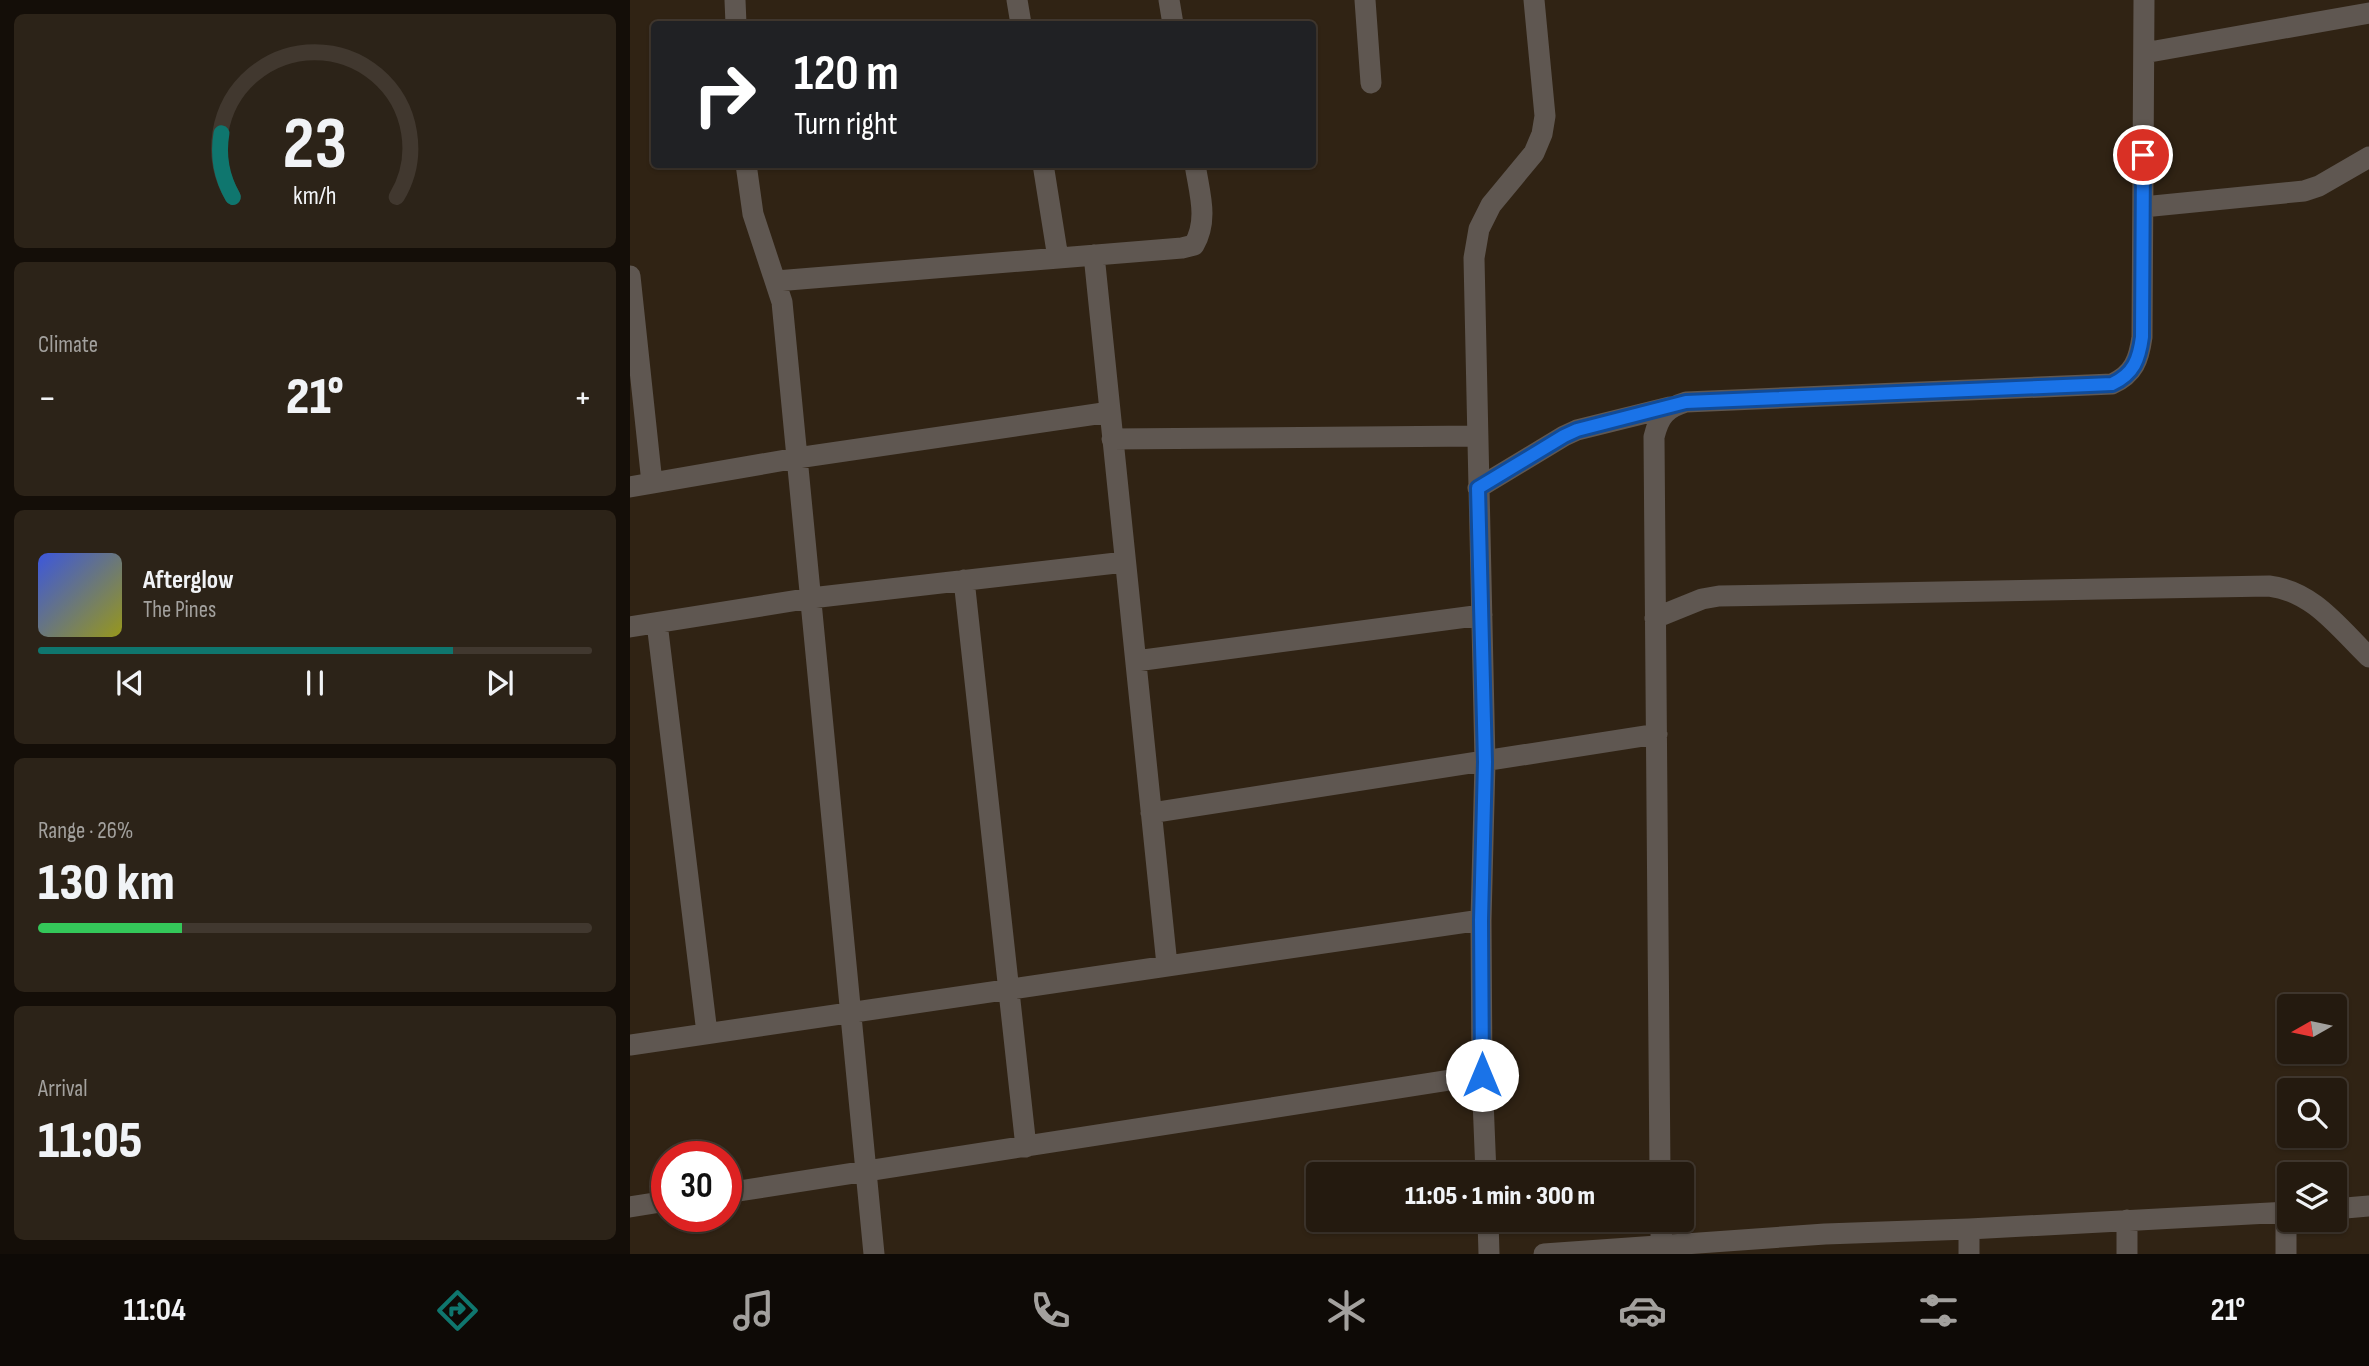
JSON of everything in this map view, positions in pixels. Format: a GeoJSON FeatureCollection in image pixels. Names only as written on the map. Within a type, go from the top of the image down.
{"type":"FeatureCollection","features":[{"type":"Feature","properties":{"kind":"street"},"geometry":{"type":"LineString","coordinates":[[735,0],[736,21]]}},
{"type":"Feature","properties":{"kind":"street"},"geometry":{"type":"LineString","coordinates":[[1017,0],[1020,21]]}},
{"type":"Feature","properties":{"kind":"street"},"geometry":{"type":"LineString","coordinates":[[1169,0],[1172,21]]}},
{"type":"Feature","properties":{"kind":"street"},"geometry":{"type":"LineString","coordinates":[[1365,0],[1371,83]]}},
{"type":"Feature","properties":{"kind":"street"},"geometry":{"type":"LineString","coordinates":[[1486,1162],[1481,920],[1485,762],[1474,258],[1479,229],[1491,205],[1534,153],[1542,134],[1545,116],[1534,0]]}},
{"type":"Feature","properties":{"kind":"street"},"geometry":{"type":"LineString","coordinates":[[1478,488],[1570,433],[1686,402],[2112,384],[2123,379],[2133,369],[2142,337],[2144,0]]}},
{"type":"Feature","properties":{"kind":"street"},"geometry":{"type":"LineString","coordinates":[[2144,53],[2369,13]]}},
{"type":"Feature","properties":{"kind":"street"},"geometry":{"type":"LineString","coordinates":[[2143,207],[2304,191],[2319,186],[2369,157]]}},
{"type":"Feature","properties":{"kind":"street"},"geometry":{"type":"LineString","coordinates":[[747,168],[753,214],[782,302],[874,1254]]}},
{"type":"Feature","properties":{"kind":"street"},"geometry":{"type":"LineString","coordinates":[[1044,168],[1058,258]]}},
{"type":"Feature","properties":{"kind":"street"},"geometry":{"type":"LineString","coordinates":[[776,281],[1094,256],[1194,245],[1201,234],[1204,220],[1196,168]]}},
{"type":"Feature","properties":{"kind":"street"},"geometry":{"type":"LineString","coordinates":[[1094,256],[1167,965]]}},
{"type":"Feature","properties":{"kind":"street"},"geometry":{"type":"LineString","coordinates":[[630,276],[634,340],[652,483]]}},
{"type":"Feature","properties":{"kind":"street"},"geometry":{"type":"LineString","coordinates":[[1660,1162],[1654,437],[1658,420],[1670,407]]}},
{"type":"Feature","properties":{"kind":"street"},"geometry":{"type":"LineString","coordinates":[[630,487],[797,458],[1110,412]]}},
{"type":"Feature","properties":{"kind":"street"},"geometry":{"type":"LineString","coordinates":[[1112,439],[1478,436]]}},
{"type":"Feature","properties":{"kind":"street"},"geometry":{"type":"LineString","coordinates":[[630,627],[811,598],[1125,562]]}},
{"type":"Feature","properties":{"kind":"street"},"geometry":{"type":"LineString","coordinates":[[964,580],[1026,1147]]}},
{"type":"Feature","properties":{"kind":"street"},"geometry":{"type":"LineString","coordinates":[[1656,618],[1702,599],[1719,596],[2269,586],[2285,588],[2313,602],[2369,657]]}},
{"type":"Feature","properties":{"kind":"street"},"geometry":{"type":"LineString","coordinates":[[1136,661],[1482,615]]}},
{"type":"Feature","properties":{"kind":"street"},"geometry":{"type":"LineString","coordinates":[[657,623],[707,1033]]}},
{"type":"Feature","properties":{"kind":"street"},"geometry":{"type":"LineString","coordinates":[[1151,813],[1657,734]]}},
{"type":"Feature","properties":{"kind":"street"},"geometry":{"type":"LineString","coordinates":[[630,1045],[1481,920]]}},
{"type":"Feature","properties":{"kind":"street"},"geometry":{"type":"LineString","coordinates":[[742,1191],[1482,1075]]}},
{"type":"Feature","properties":{"kind":"street"},"geometry":{"type":"LineString","coordinates":[[630,1207],[651,1204]]}},
{"type":"Feature","properties":{"kind":"street"},"geometry":{"type":"LineString","coordinates":[[2347,1208],[2369,1206]]}},
{"type":"Feature","properties":{"kind":"street"},"geometry":{"type":"LineString","coordinates":[[1544,1254],[1661,1247],[1825,1244],[1969,1229],[2277,1212]]}},
{"type":"Feature","properties":{"kind":"street"},"geometry":{"type":"LineString","coordinates":[[2127,1220],[2127,1254]]}},
{"type":"Feature","properties":{"kind":"street"},"geometry":{"type":"LineString","coordinates":[[1969,1229],[1969,1254]]}},
{"type":"Feature","properties":{"kind":"street"},"geometry":{"type":"LineString","coordinates":[[1488,1232],[1489,1254]]}},
{"type":"Feature","properties":{"kind":"street"},"geometry":{"type":"LineString","coordinates":[[1661,1232],[1661,1247]]}},
{"type":"Feature","properties":{"kind":"street"},"geometry":{"type":"LineString","coordinates":[[2286,1254],[2287,1232]]}},
{"type":"Feature","properties":{"kind":"route"},"geometry":{"type":"LineString","coordinates":[[1482,1075],[1481,920],[1485,762],[1478,488],[1577,430],[1686,402],[2112,384],[2123,379],[2133,369],[2142,337],[2143,155]]}}]}
